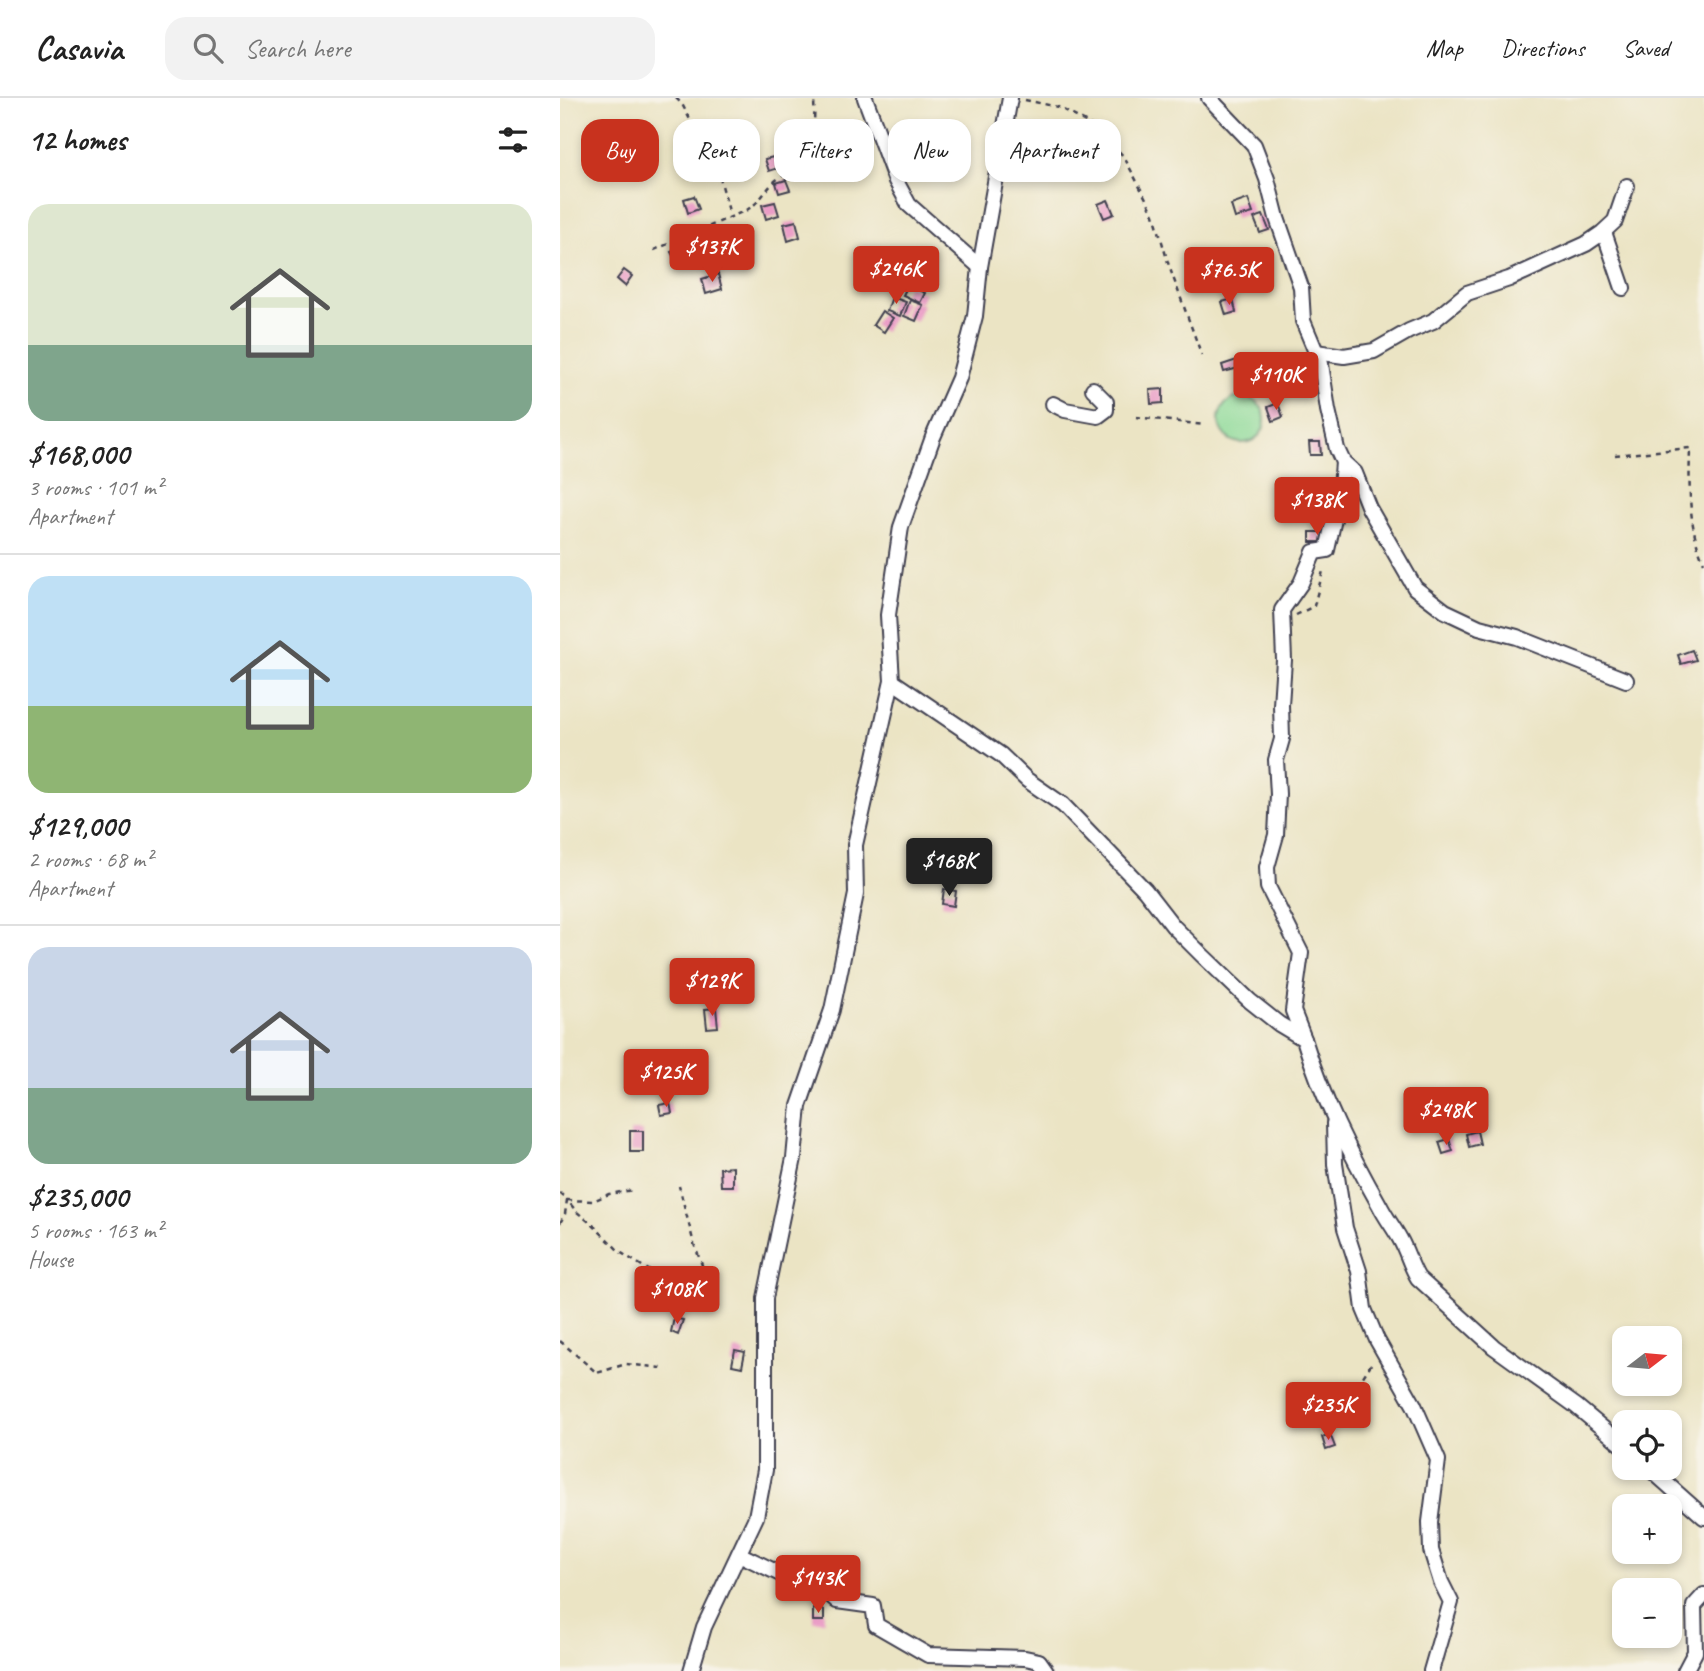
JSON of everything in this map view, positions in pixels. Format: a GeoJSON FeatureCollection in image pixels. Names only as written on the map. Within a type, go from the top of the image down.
{"type":"FeatureCollection","features":[{"type":"Feature","properties":{"kind":"street"},"geometry":{"type":"LineString","coordinates":[[865,98],[896,181],[909,205],[979,267]]}},
{"type":"Feature","properties":{"kind":"street"},"geometry":{"type":"LineString","coordinates":[[691,1671],[704,1627],[757,1517],[765,1470],[765,1297],[794,1158],[799,1106],[832,1010],[856,894],[855,845],[892,681],[888,615],[901,527],[933,437],[959,379],[975,316],[979,267],[1013,98]]}},
{"type":"Feature","properties":{"kind":"street"},"geometry":{"type":"LineString","coordinates":[[1209,98],[1254,145],[1267,179],[1276,218],[1301,287],[1303,321],[1322,357],[1328,410],[1343,462],[1341,488],[1327,550],[1314,552],[1301,583],[1282,610],[1282,739],[1276,760],[1276,835],[1267,867],[1268,887],[1301,954],[1293,1011],[1316,1079],[1334,1118],[1378,1204],[1401,1240],[1409,1264],[1418,1278],[1494,1347],[1576,1406],[1612,1436]]}},
{"type":"Feature","properties":{"kind":"street"},"geometry":{"type":"LineString","coordinates":[[1322,357],[1374,351],[1433,321],[1466,293],[1509,279],[1586,244],[1615,221],[1627,187]]}},
{"type":"Feature","properties":{"kind":"street"},"geometry":{"type":"LineString","coordinates":[[1604,232],[1623,288]]}},
{"type":"Feature","properties":{"kind":"street"},"geometry":{"type":"LineString","coordinates":[[1053,404],[1065,410],[1098,416],[1106,410],[1106,402],[1093,389]]}},
{"type":"Feature","properties":{"kind":"street"},"geometry":{"type":"LineString","coordinates":[[1343,462],[1355,473],[1369,508],[1415,589],[1445,611],[1479,627],[1517,638],[1626,680]]}},
{"type":"Feature","properties":{"kind":"street"},"geometry":{"type":"LineString","coordinates":[[892,681],[1000,755],[1027,780],[1063,805],[1145,890],[1173,926],[1202,955],[1250,1001],[1279,1024],[1304,1039]]}},
{"type":"Feature","properties":{"kind":"street"},"geometry":{"type":"LineString","coordinates":[[1334,1118],[1335,1164],[1345,1228],[1359,1271],[1364,1309],[1384,1353],[1414,1405],[1438,1460],[1430,1522],[1431,1550],[1441,1583],[1451,1602],[1431,1671]]}},
{"type":"Feature","properties":{"kind":"street"},"geometry":{"type":"LineString","coordinates":[[1662,1480],[1704,1517]]}},
{"type":"Feature","properties":{"kind":"street"},"geometry":{"type":"LineString","coordinates":[[740,1554],[805,1586],[826,1591],[837,1601],[873,1606],[876,1625],[928,1655],[1025,1658],[1039,1661],[1046,1671]]}},
{"type":"Feature","properties":{"kind":"street"},"geometry":{"type":"LineString","coordinates":[[1685,1671],[1695,1652],[1694,1606],[1704,1595]]}},
{"type":"Feature","properties":{"kind":"path"},"geometry":{"type":"LineString","coordinates":[[676,98],[682,104],[720,178],[730,216]]}},
{"type":"Feature","properties":{"kind":"path"},"geometry":{"type":"LineString","coordinates":[[654,250],[760,202],[774,183],[793,170],[805,155],[813,139],[814,98]]}},
{"type":"Feature","properties":{"kind":"path"},"geometry":{"type":"LineString","coordinates":[[1013,98],[1058,107],[1100,130],[1124,157],[1154,214],[1169,266],[1202,356]]}},
{"type":"Feature","properties":{"kind":"path"},"geometry":{"type":"LineString","coordinates":[[1136,417],[1205,425]]}},
{"type":"Feature","properties":{"kind":"path"},"geometry":{"type":"LineString","coordinates":[[1615,455],[1690,448],[1690,506],[1697,546],[1704,563]]}},
{"type":"Feature","properties":{"kind":"path"},"geometry":{"type":"LineString","coordinates":[[560,1194],[620,1252],[666,1281],[687,1301],[696,1285],[702,1265],[680,1186]]}},
{"type":"Feature","properties":{"kind":"path"},"geometry":{"type":"LineString","coordinates":[[567,1200],[593,1201],[609,1194],[633,1190]]}},
{"type":"Feature","properties":{"kind":"path"},"geometry":{"type":"LineString","coordinates":[[560,1223],[565,1214],[567,1200]]}},
{"type":"Feature","properties":{"kind":"path"},"geometry":{"type":"LineString","coordinates":[[560,1341],[597,1373],[626,1364],[662,1368]]}},
{"type":"Feature","properties":{"kind":"path"},"geometry":{"type":"LineString","coordinates":[[1349,1403],[1371,1362],[1384,1353]]}},
{"type":"Feature","properties":{"kind":"green space"},"geometry":{"type":"Polygon","coordinates":[[[1242,397],[1258,404],[1265,420],[1258,436],[1242,443],[1226,436],[1219,420],[1226,404],[1242,397]]]}},
{"type":"Feature","properties":{"kind":"building"},"geometry":{"type":"Polygon","coordinates":[[[774,157],[774,169],[769,171],[765,159],[774,157]]]}},
{"type":"Feature","properties":{"kind":"building"},"geometry":{"type":"Polygon","coordinates":[[[787,182],[790,190],[779,193],[776,183],[787,182]]]}},
{"type":"Feature","properties":{"kind":"building"},"geometry":{"type":"Polygon","coordinates":[[[694,196],[699,209],[688,213],[684,199],[694,196]]]}},
{"type":"Feature","properties":{"kind":"building"},"geometry":{"type":"Polygon","coordinates":[[[1248,199],[1253,213],[1235,218],[1231,205],[1248,199]]]}},
{"type":"Feature","properties":{"kind":"building"},"geometry":{"type":"Polygon","coordinates":[[[1108,200],[1114,214],[1104,218],[1098,204],[1108,200]]]}},
{"type":"Feature","properties":{"kind":"building"},"geometry":{"type":"Polygon","coordinates":[[[775,202],[779,215],[766,219],[762,205],[775,202]]]}},
{"type":"Feature","properties":{"kind":"building"},"geometry":{"type":"Polygon","coordinates":[[[1263,215],[1269,230],[1260,233],[1254,218],[1263,215]]]}},
{"type":"Feature","properties":{"kind":"building"},"geometry":{"type":"Polygon","coordinates":[[[796,221],[800,237],[788,241],[784,224],[796,221]]]}},
{"type":"Feature","properties":{"kind":"building"},"geometry":{"type":"Polygon","coordinates":[[[697,238],[703,250],[691,257],[685,244],[697,238]]]}},
{"type":"Feature","properties":{"kind":"building"},"geometry":{"type":"Polygon","coordinates":[[[684,246],[690,257],[677,263],[671,252],[684,246]]]}},
{"type":"Feature","properties":{"kind":"building"},"geometry":{"type":"Polygon","coordinates":[[[624,270],[632,276],[625,286],[617,279],[624,270]]]}},
{"type":"Feature","properties":{"kind":"building"},"geometry":{"type":"Polygon","coordinates":[[[718,274],[722,289],[706,294],[702,279],[718,274]]]}},
{"type":"Feature","properties":{"kind":"building"},"geometry":{"type":"Polygon","coordinates":[[[908,285],[925,293],[920,303],[903,295],[908,285]]]}},
{"type":"Feature","properties":{"kind":"building"},"geometry":{"type":"Polygon","coordinates":[[[892,297],[906,302],[900,316],[887,311],[892,297]]]}},
{"type":"Feature","properties":{"kind":"building"},"geometry":{"type":"Polygon","coordinates":[[[1233,299],[1236,312],[1226,315],[1222,302],[1233,299]]]}},
{"type":"Feature","properties":{"kind":"building"},"geometry":{"type":"Polygon","coordinates":[[[910,300],[923,305],[916,321],[904,316],[910,300]]]}},
{"type":"Feature","properties":{"kind":"building"},"geometry":{"type":"Polygon","coordinates":[[[882,311],[893,318],[884,332],[873,325],[882,311]]]}},
{"type":"Feature","properties":{"kind":"building"},"geometry":{"type":"Polygon","coordinates":[[[1240,359],[1242,367],[1224,372],[1222,365],[1240,359]]]}},
{"type":"Feature","properties":{"kind":"building"},"geometry":{"type":"Polygon","coordinates":[[[1163,389],[1163,403],[1151,404],[1150,390],[1163,389]]]}},
{"type":"Feature","properties":{"kind":"building"},"geometry":{"type":"Polygon","coordinates":[[[1278,403],[1283,417],[1273,421],[1268,407],[1278,403]]]}},
{"type":"Feature","properties":{"kind":"building"},"geometry":{"type":"Polygon","coordinates":[[[1309,442],[1320,442],[1321,455],[1310,455],[1309,442]]]}},
{"type":"Feature","properties":{"kind":"building"},"geometry":{"type":"Polygon","coordinates":[[[1310,532],[1323,532],[1324,542],[1310,542],[1310,532]]]}},
{"type":"Feature","properties":{"kind":"building"},"geometry":{"type":"Polygon","coordinates":[[[1692,650],[1696,660],[1681,664],[1678,655],[1692,650]]]}},
{"type":"Feature","properties":{"kind":"building"},"geometry":{"type":"Polygon","coordinates":[[[944,889],[956,891],[954,906],[942,904],[944,889]]]}},
{"type":"Feature","properties":{"kind":"building"},"geometry":{"type":"Polygon","coordinates":[[[716,1008],[718,1027],[707,1028],[705,1009],[716,1008]]]}},
{"type":"Feature","properties":{"kind":"building"},"geometry":{"type":"Polygon","coordinates":[[[670,1103],[672,1113],[661,1115],[659,1105],[670,1103]]]}},
{"type":"Feature","properties":{"kind":"building"},"geometry":{"type":"Polygon","coordinates":[[[630,1131],[643,1131],[643,1152],[630,1152],[630,1131]]]}},
{"type":"Feature","properties":{"kind":"building"},"geometry":{"type":"Polygon","coordinates":[[[1477,1131],[1480,1144],[1469,1147],[1466,1134],[1477,1131]]]}},
{"type":"Feature","properties":{"kind":"building"},"geometry":{"type":"Polygon","coordinates":[[[1449,1139],[1453,1151],[1443,1154],[1439,1142],[1449,1139]]]}},
{"type":"Feature","properties":{"kind":"building"},"geometry":{"type":"Polygon","coordinates":[[[733,1167],[733,1186],[721,1186],[720,1168],[733,1167]]]}},
{"type":"Feature","properties":{"kind":"building"},"geometry":{"type":"Polygon","coordinates":[[[674,1318],[683,1320],[678,1335],[671,1332],[674,1318]]]}},
{"type":"Feature","properties":{"kind":"building"},"geometry":{"type":"Polygon","coordinates":[[[735,1350],[745,1352],[742,1367],[732,1365],[735,1350]]]}},
{"type":"Feature","properties":{"kind":"building"},"geometry":{"type":"Polygon","coordinates":[[[1330,1434],[1335,1447],[1326,1450],[1322,1437],[1330,1434]]]}},
{"type":"Feature","properties":{"kind":"building"},"geometry":{"type":"Polygon","coordinates":[[[813,1609],[824,1610],[824,1621],[813,1621],[813,1609]]]}}]}
